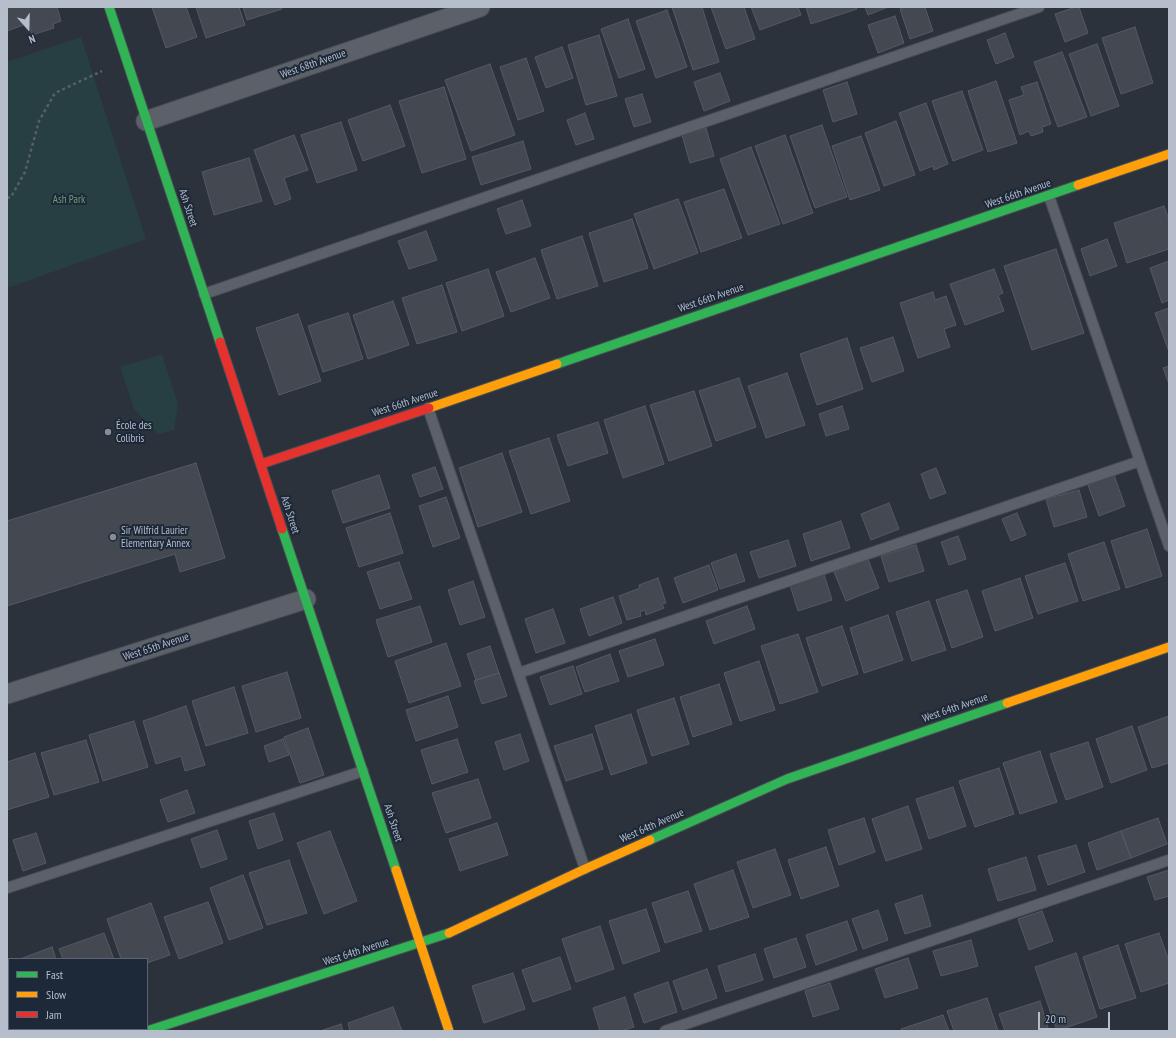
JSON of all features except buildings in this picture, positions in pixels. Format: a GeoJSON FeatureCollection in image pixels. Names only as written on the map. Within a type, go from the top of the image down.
{"type":"FeatureCollection","features":[{"type":"Feature","properties":{"kind":"street","name":"Ash Street"},"geometry":{"type":"LineString","coordinates":[[109,7],[449,1031]]}},
{"type":"Feature","properties":{"kind":"street","name":"West 68th Avenue"},"geometry":{"type":"LineString","coordinates":[[146,121],[480,7]]}},
{"type":"Feature","properties":{"kind":"street","name":"West 66th Avenue"},"geometry":{"type":"LineString","coordinates":[[261,464],[1169,154]]}},
{"type":"Feature","properties":{"kind":"street","name":"West 65th Avenue"},"geometry":{"type":"LineString","coordinates":[[7,694],[306,599]]}},
{"type":"Feature","properties":{"kind":"street","name":"West 64th Avenue"},"geometry":{"type":"LineString","coordinates":[[148,1031],[445,935],[585,869],[787,779],[1169,647]]}},
{"type":"Feature","properties":{"kind":"lane"},"geometry":{"type":"LineString","coordinates":[[204,294],[1040,7]]}},
{"type":"Feature","properties":{"kind":"lane"},"geometry":{"type":"LineString","coordinates":[[1049,196],[1169,546]]}},
{"type":"Feature","properties":{"kind":"lane"},"geometry":{"type":"LineString","coordinates":[[428,408],[585,869]]}},
{"type":"Feature","properties":{"kind":"lane"},"geometry":{"type":"LineString","coordinates":[[519,673],[1140,461]]}},
{"type":"Feature","properties":{"kind":"lane"},"geometry":{"type":"LineString","coordinates":[[7,888],[363,771]]}},
{"type":"Feature","properties":{"kind":"lane"},"geometry":{"type":"LineString","coordinates":[[665,1031],[1169,860]]}},
{"type":"Feature","properties":{"kind":"path"},"geometry":{"type":"LineString","coordinates":[[7,198],[10,197],[25,172],[39,121],[55,93],[102,71]]}},
{"type":"Feature","properties":{"kind":"green space","name":"Ash Park"},"geometry":{"type":"Polygon","coordinates":[[[81,37],[146,239],[7,288],[7,62],[81,37]]]}},
{"type":"Feature","properties":{"kind":"green space"},"geometry":{"type":"Polygon","coordinates":[[[162,354],[178,404],[174,430],[158,434],[134,409],[120,367],[162,354]]]}},
{"type":"Feature","properties":{"kind":"traffic: fast"},"geometry":{"type":"LineString","coordinates":[[109,7],[220,342]]}},
{"type":"Feature","properties":{"kind":"traffic: fast"},"geometry":{"type":"LineString","coordinates":[[557,364],[1078,185]]}},
{"type":"Feature","properties":{"kind":"traffic: fast"},"geometry":{"type":"LineString","coordinates":[[282,529],[396,870]]}},
{"type":"Feature","properties":{"kind":"traffic: fast"},"geometry":{"type":"LineString","coordinates":[[650,840],[787,779],[1007,703]]}},
{"type":"Feature","properties":{"kind":"traffic: fast"},"geometry":{"type":"LineString","coordinates":[[147,1031],[449,933]]}},
{"type":"Feature","properties":{"kind":"traffic: slow"},"geometry":{"type":"LineString","coordinates":[[1078,185],[1169,154]]}},
{"type":"Feature","properties":{"kind":"traffic: slow"},"geometry":{"type":"LineString","coordinates":[[429,408],[557,364]]}},
{"type":"Feature","properties":{"kind":"traffic: slow"},"geometry":{"type":"LineString","coordinates":[[1007,703],[1169,647]]}},
{"type":"Feature","properties":{"kind":"traffic: slow"},"geometry":{"type":"LineString","coordinates":[[449,933],[650,840]]}},
{"type":"Feature","properties":{"kind":"traffic: slow"},"geometry":{"type":"LineString","coordinates":[[396,870],[449,1031]]}},
{"type":"Feature","properties":{"kind":"traffic: jam"},"geometry":{"type":"LineString","coordinates":[[220,342],[282,529]]}},
{"type":"Feature","properties":{"kind":"traffic: jam"},"geometry":{"type":"LineString","coordinates":[[261,464],[429,408]]}},
{"type":"Feature","properties":{"kind":"place","name":"École des Colibris"},"geometry":{"type":"Point","coordinates":[108,432]}},
{"type":"Feature","properties":{"kind":"place","name":"Sir Wilfrid Laurier Elementary Annex"},"geometry":{"type":"Point","coordinates":[113,537]}}]}
